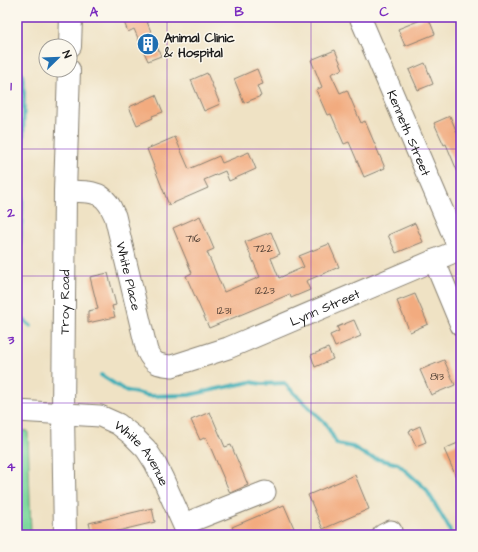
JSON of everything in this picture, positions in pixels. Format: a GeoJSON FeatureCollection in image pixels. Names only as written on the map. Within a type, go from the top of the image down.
{"type":"FeatureCollection","features":[{"type":"Feature","properties":{"kind":"main road"},"geometry":{"type":"LineString","coordinates":[[70,38],[71,17]]}},
{"type":"Feature","properties":{"kind":"main road","name":"Troy Road"},"geometry":{"type":"LineString","coordinates":[[65,535],[63,414],[65,191],[69,78]]}},
{"type":"Feature","properties":{"kind":"street","name":"Kenneth Street"},"geometry":{"type":"LineString","coordinates":[[360,17],[460,249]]}},
{"type":"Feature","properties":{"kind":"street","name":"White Place"},"geometry":{"type":"LineString","coordinates":[[65,191],[88,192],[101,196],[107,201],[115,216],[147,351],[150,358],[156,363],[172,366],[187,362]]}},
{"type":"Feature","properties":{"kind":"street","name":"Lynn Street"},"geometry":{"type":"LineString","coordinates":[[187,362],[228,348],[460,249]]}},
{"type":"Feature","properties":{"kind":"street"},"geometry":{"type":"LineString","coordinates":[[434,260],[461,325]]}},
{"type":"Feature","properties":{"kind":"street","name":"White Avenue"},"geometry":{"type":"LineString","coordinates":[[17,410],[100,416],[118,424],[146,449],[155,463],[186,530]]}},
{"type":"Feature","properties":{"kind":"street"},"geometry":{"type":"LineString","coordinates":[[186,530],[265,492]]}},
{"type":"Feature","properties":{"kind":"green space"},"geometry":{"type":"Polygon","coordinates":[[[17,430],[28,431],[31,535],[17,535],[17,430]]]}},
{"type":"Feature","properties":{"kind":"building","name":"Animal Clinic & Hospital"},"geometry":{"type":"Polygon","coordinates":[[[122,17],[145,17],[161,56],[148,61],[134,29],[128,32],[122,17]]]}},
{"type":"Feature","properties":{"kind":"building"},"geometry":{"type":"Polygon","coordinates":[[[428,17],[435,34],[405,46],[398,29],[428,17]]]}},
{"type":"Feature","properties":{"kind":"building"},"geometry":{"type":"Polygon","coordinates":[[[335,50],[343,69],[331,74],[340,93],[347,90],[361,123],[365,121],[385,168],[364,177],[349,142],[344,144],[331,114],[327,115],[316,90],[322,87],[311,60],[335,50]]]}},
{"type":"Feature","properties":{"kind":"building"},"geometry":{"type":"Polygon","coordinates":[[[425,63],[433,84],[418,90],[409,70],[425,63]]]}},
{"type":"Feature","properties":{"kind":"building"},"geometry":{"type":"Polygon","coordinates":[[[257,69],[263,84],[257,86],[261,96],[244,103],[234,79],[257,69]]]}},
{"type":"Feature","properties":{"kind":"building"},"geometry":{"type":"Polygon","coordinates":[[[207,73],[220,104],[204,111],[191,80],[207,73]]]}},
{"type":"Feature","properties":{"kind":"building"},"geometry":{"type":"Polygon","coordinates":[[[156,95],[163,112],[152,116],[153,118],[137,125],[129,107],[156,95]]]}},
{"type":"Feature","properties":{"kind":"building"},"geometry":{"type":"Polygon","coordinates":[[[450,116],[461,142],[461,180],[446,144],[444,145],[434,123],[450,116]]]}},
{"type":"Feature","properties":{"kind":"building"},"geometry":{"type":"Polygon","coordinates":[[[175,137],[189,169],[219,156],[222,163],[249,152],[256,169],[229,181],[225,171],[204,180],[208,188],[169,205],[147,149],[175,137]]]}},
{"type":"Feature","properties":{"kind":"building"},"geometry":{"type":"Polygon","coordinates":[[[200,216],[214,249],[207,252],[224,292],[260,277],[245,242],[271,232],[280,254],[271,258],[279,278],[304,267],[299,256],[329,244],[339,267],[306,281],[310,290],[291,298],[290,294],[209,328],[186,276],[192,273],[173,228],[200,216]]]}},
{"type":"Feature","properties":{"kind":"building"},"geometry":{"type":"Polygon","coordinates":[[[415,223],[423,242],[396,253],[388,235],[415,223]]]}},
{"type":"Feature","properties":{"kind":"building"},"geometry":{"type":"Polygon","coordinates":[[[108,273],[116,305],[112,306],[115,317],[88,323],[88,311],[98,309],[90,277],[108,273]]]}},
{"type":"Feature","properties":{"kind":"building"},"geometry":{"type":"Polygon","coordinates":[[[415,294],[428,324],[410,332],[397,301],[415,294]]]}},
{"type":"Feature","properties":{"kind":"building"},"geometry":{"type":"Polygon","coordinates":[[[354,320],[361,336],[335,347],[330,335],[339,331],[337,327],[354,320]]]}},
{"type":"Feature","properties":{"kind":"building"},"geometry":{"type":"Polygon","coordinates":[[[328,348],[333,359],[315,367],[311,355],[328,348]]]}},
{"type":"Feature","properties":{"kind":"building"},"geometry":{"type":"Polygon","coordinates":[[[444,360],[455,385],[431,395],[420,370],[444,360]]]}},
{"type":"Feature","properties":{"kind":"building"},"geometry":{"type":"Polygon","coordinates":[[[210,412],[225,447],[231,445],[248,485],[230,493],[206,437],[200,440],[191,420],[210,412]]]}},
{"type":"Feature","properties":{"kind":"building"},"geometry":{"type":"Polygon","coordinates":[[[420,426],[426,442],[416,446],[409,431],[420,426]]]}},
{"type":"Feature","properties":{"kind":"building"},"geometry":{"type":"Polygon","coordinates":[[[458,443],[461,449],[461,488],[444,449],[458,443]]]}},
{"type":"Feature","properties":{"kind":"building"},"geometry":{"type":"Polygon","coordinates":[[[355,475],[369,509],[323,529],[308,495],[355,475]]]}},
{"type":"Feature","properties":{"kind":"building"},"geometry":{"type":"Polygon","coordinates":[[[284,505],[297,535],[236,535],[232,527],[284,505]]]}},
{"type":"Feature","properties":{"kind":"building"},"geometry":{"type":"Polygon","coordinates":[[[152,508],[155,522],[101,535],[92,535],[89,523],[152,508]]]}},
{"type":"Feature","properties":{"kind":"waterway"},"geometry":{"type":"LineString","coordinates":[[17,50],[24,93],[22,213],[17,288],[20,317],[31,326]]}},
{"type":"Feature","properties":{"kind":"waterway"},"geometry":{"type":"LineString","coordinates":[[101,375],[124,390],[149,396],[189,395],[250,382],[262,384],[284,383],[326,424],[337,444],[353,447],[369,457],[398,464],[426,489],[449,528],[451,535]]}},
{"type":"Feature","properties":{"kind":"place","name":"Animal Clinic & Hospital"},"geometry":{"type":"Point","coordinates":[148,44]}}]}
